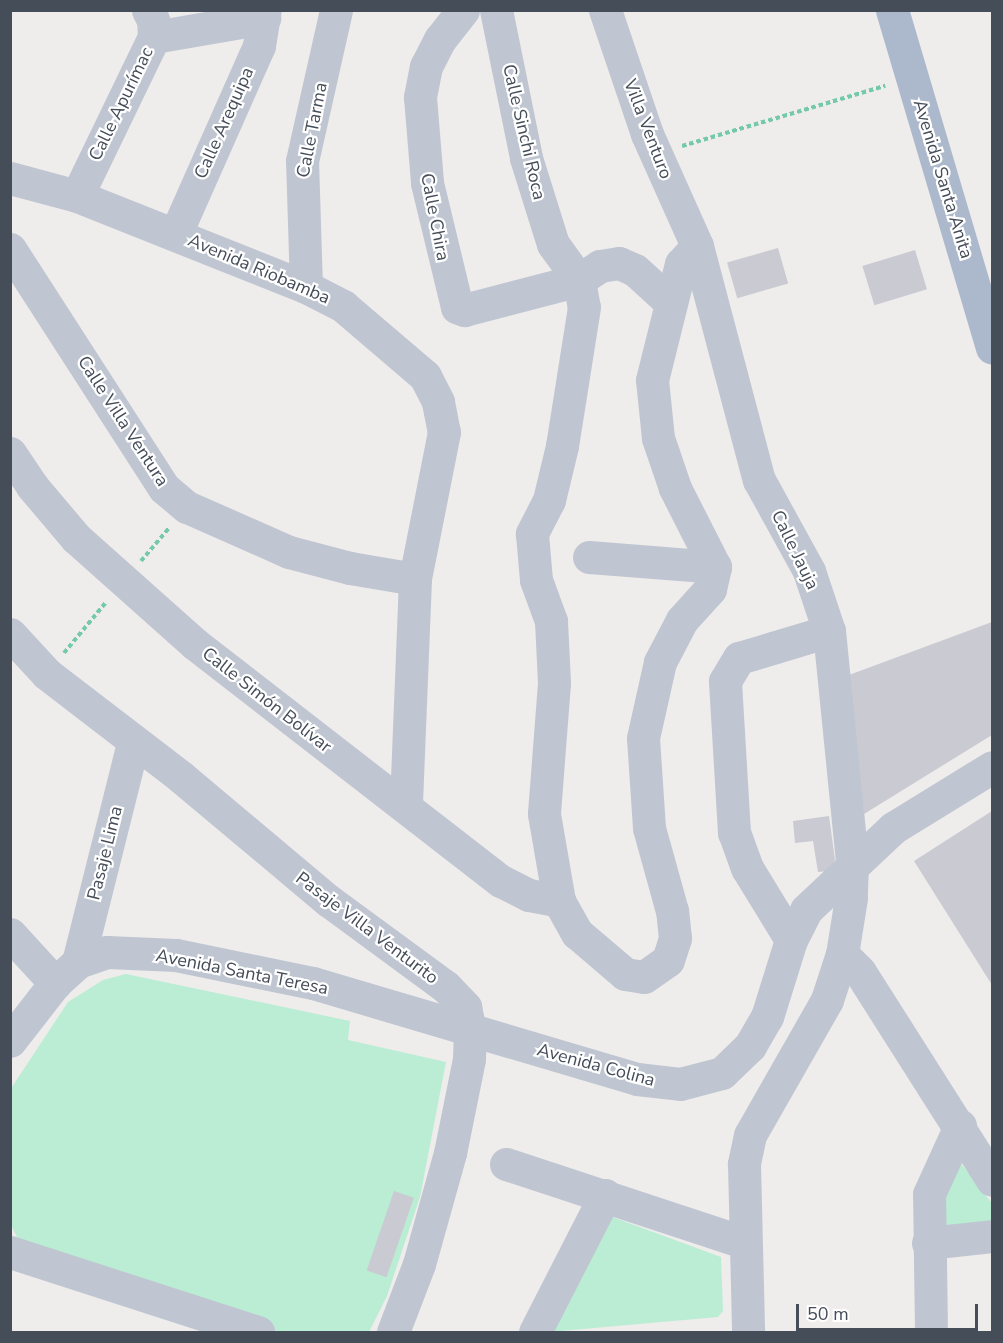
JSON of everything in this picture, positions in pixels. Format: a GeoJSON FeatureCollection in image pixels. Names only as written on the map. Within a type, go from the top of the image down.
{"type":"FeatureCollection","features":[{"type":"Feature","properties":{"kind":"main road","name":"Avenida Santa Anita"},"geometry":{"type":"LineString","coordinates":[[892,10],[912,78],[984,282],[993,348]]}},
{"type":"Feature","properties":{"kind":"street","name":"Calle Tarma"},"geometry":{"type":"LineString","coordinates":[[306,287],[302,160],[336,10]]}},
{"type":"Feature","properties":{"kind":"street","name":"Calle Chira"},"geometry":{"type":"LineString","coordinates":[[463,10],[440,39],[426,66],[420,97],[426,183],[457,307],[464,310],[579,280]]}},
{"type":"Feature","properties":{"kind":"street","name":"Calle Sinchi Roca"},"geometry":{"type":"LineString","coordinates":[[496,10],[536,190],[555,252],[579,280]]}},
{"type":"Feature","properties":{"kind":"street","name":"Villa Venturo"},"geometry":{"type":"LineString","coordinates":[[605,10],[655,153],[697,246]]}},
{"type":"Feature","properties":{"kind":"street"},"geometry":{"type":"LineString","coordinates":[[151,24],[265,14]]}},
{"type":"Feature","properties":{"kind":"street","name":"Calle Arequipa"},"geometry":{"type":"LineString","coordinates":[[176,233],[259,45],[265,14]]}},
{"type":"Feature","properties":{"kind":"street","name":"Calle Apurímac"},"geometry":{"type":"LineString","coordinates":[[77,196],[151,24]]}},
{"type":"Feature","properties":{"kind":"street","name":"Avenida Riobamba"},"geometry":{"type":"LineString","coordinates":[[10,178],[77,196],[176,233],[306,287],[343,306],[416,369],[438,402],[444,432],[415,579],[406,805]]}},
{"type":"Feature","properties":{"kind":"street"},"geometry":{"type":"LineString","coordinates":[[669,302],[635,270],[619,263],[600,266],[579,280],[584,307],[562,446],[549,500],[532,534],[536,579],[551,621],[554,683],[544,814],[559,901],[577,933],[625,974],[644,977],[668,960],[675,938],[672,911],[649,828],[643,738],[660,662],[682,620],[710,589],[715,567],[675,488],[658,438],[652,380],[669,302],[681,264],[697,246]]}},
{"type":"Feature","properties":{"kind":"street","name":"Calle Jauja"},"geometry":{"type":"LineString","coordinates":[[697,246],[759,480],[809,571],[829,631],[852,863],[842,954],[827,1000],[750,1135],[744,1164],[743,1242],[748,1332]]}},
{"type":"Feature","properties":{"kind":"street","name":"Calle Villa Ventura"},"geometry":{"type":"LineString","coordinates":[[10,249],[164,488],[187,507],[289,552],[350,568],[415,579]]}},
{"type":"Feature","properties":{"kind":"street","name":"Calle Simón Bolívar"},"geometry":{"type":"LineString","coordinates":[[10,453],[32,486],[76,538],[122,582],[268,702],[406,805],[501,881],[529,895],[559,901]]}},
{"type":"Feature","properties":{"kind":"street"},"geometry":{"type":"LineString","coordinates":[[589,557],[715,567]]}},
{"type":"Feature","properties":{"kind":"street"},"geometry":{"type":"LineString","coordinates":[[791,940],[747,868],[734,833],[725,681],[739,658],[829,631]]}},
{"type":"Feature","properties":{"kind":"street","name":"Pasaje Villa Venturito"},"geometry":{"type":"LineString","coordinates":[[10,634],[47,674],[133,743],[181,777],[329,901],[446,987],[465,1007],[470,1030],[469,1059],[450,1153],[419,1264],[393,1332]]}},
{"type":"Feature","properties":{"kind":"street","name":"Pasaje Lima"},"geometry":{"type":"LineString","coordinates":[[67,973],[133,743]]}},
{"type":"Feature","properties":{"kind":"street","name":"Avenida Colina"},"geometry":{"type":"LineString","coordinates":[[470,1030],[637,1079],[680,1084],[722,1073],[750,1046],[767,1017],[791,940],[806,910],[852,863],[893,828],[993,767]]}},
{"type":"Feature","properties":{"kind":"street"},"geometry":{"type":"LineString","coordinates":[[10,934],[67,973],[10,1041]]}},
{"type":"Feature","properties":{"kind":"street","name":"Avenida Santa Teresa"},"geometry":{"type":"LineString","coordinates":[[67,973],[107,952],[176,955],[324,986],[470,1030]]}},
{"type":"Feature","properties":{"kind":"street"},"geometry":{"type":"LineString","coordinates":[[842,954],[860,972],[993,1180]]}},
{"type":"Feature","properties":{"kind":"street"},"geometry":{"type":"LineString","coordinates":[[931,1332],[929,1194],[960,1126]]}},
{"type":"Feature","properties":{"kind":"street"},"geometry":{"type":"LineString","coordinates":[[506,1164],[743,1242]]}},
{"type":"Feature","properties":{"kind":"street"},"geometry":{"type":"LineString","coordinates":[[535,1332],[605,1195]]}},
{"type":"Feature","properties":{"kind":"street"},"geometry":{"type":"LineString","coordinates":[[928,1243],[993,1236]]}},
{"type":"Feature","properties":{"kind":"street"},"geometry":{"type":"LineString","coordinates":[[10,1251],[258,1332]]}},
{"type":"Feature","properties":{"kind":"path"},"geometry":{"type":"LineString","coordinates":[[655,153],[912,78]]}},
{"type":"Feature","properties":{"kind":"green space"},"geometry":{"type":"Polygon","coordinates":[[[126,974],[350,1021],[348,1040],[446,1062],[420,1197],[387,1296],[369,1332],[280,1332],[22,1247],[11,1225],[10,1090],[68,1002],[103,980],[126,974]]]}},
{"type":"Feature","properties":{"kind":"green space"},"geometry":{"type":"Polygon","coordinates":[[[955,1156],[991,1202],[992,1222],[942,1227],[938,1199],[955,1156]]]}},
{"type":"Feature","properties":{"kind":"green space"},"geometry":{"type":"Polygon","coordinates":[[[607,1215],[721,1257],[723,1311],[718,1317],[549,1332],[607,1215]]]}},
{"type":"Feature","properties":{"kind":"building"},"geometry":{"type":"Polygon","coordinates":[[[778,248],[788,284],[737,298],[727,263],[778,248]]]}},
{"type":"Feature","properties":{"kind":"building"},"geometry":{"type":"Polygon","coordinates":[[[915,250],[927,289],[874,305],[862,266],[915,250]]]}},
{"type":"Feature","properties":{"kind":"building"},"geometry":{"type":"Polygon","coordinates":[[[992,622],[992,735],[864,814],[849,675],[992,622]]]}},
{"type":"Feature","properties":{"kind":"building"},"geometry":{"type":"Polygon","coordinates":[[[992,811],[992,985],[914,861],[992,811]]]}},
{"type":"Feature","properties":{"kind":"building"},"geometry":{"type":"Polygon","coordinates":[[[829,816],[835,860],[830,871],[818,872],[813,841],[795,843],[793,821],[829,816]]]}},
{"type":"Feature","properties":{"kind":"building"},"geometry":{"type":"Polygon","coordinates":[[[394,1191],[414,1198],[387,1277],[367,1270],[394,1191]]]}}]}
